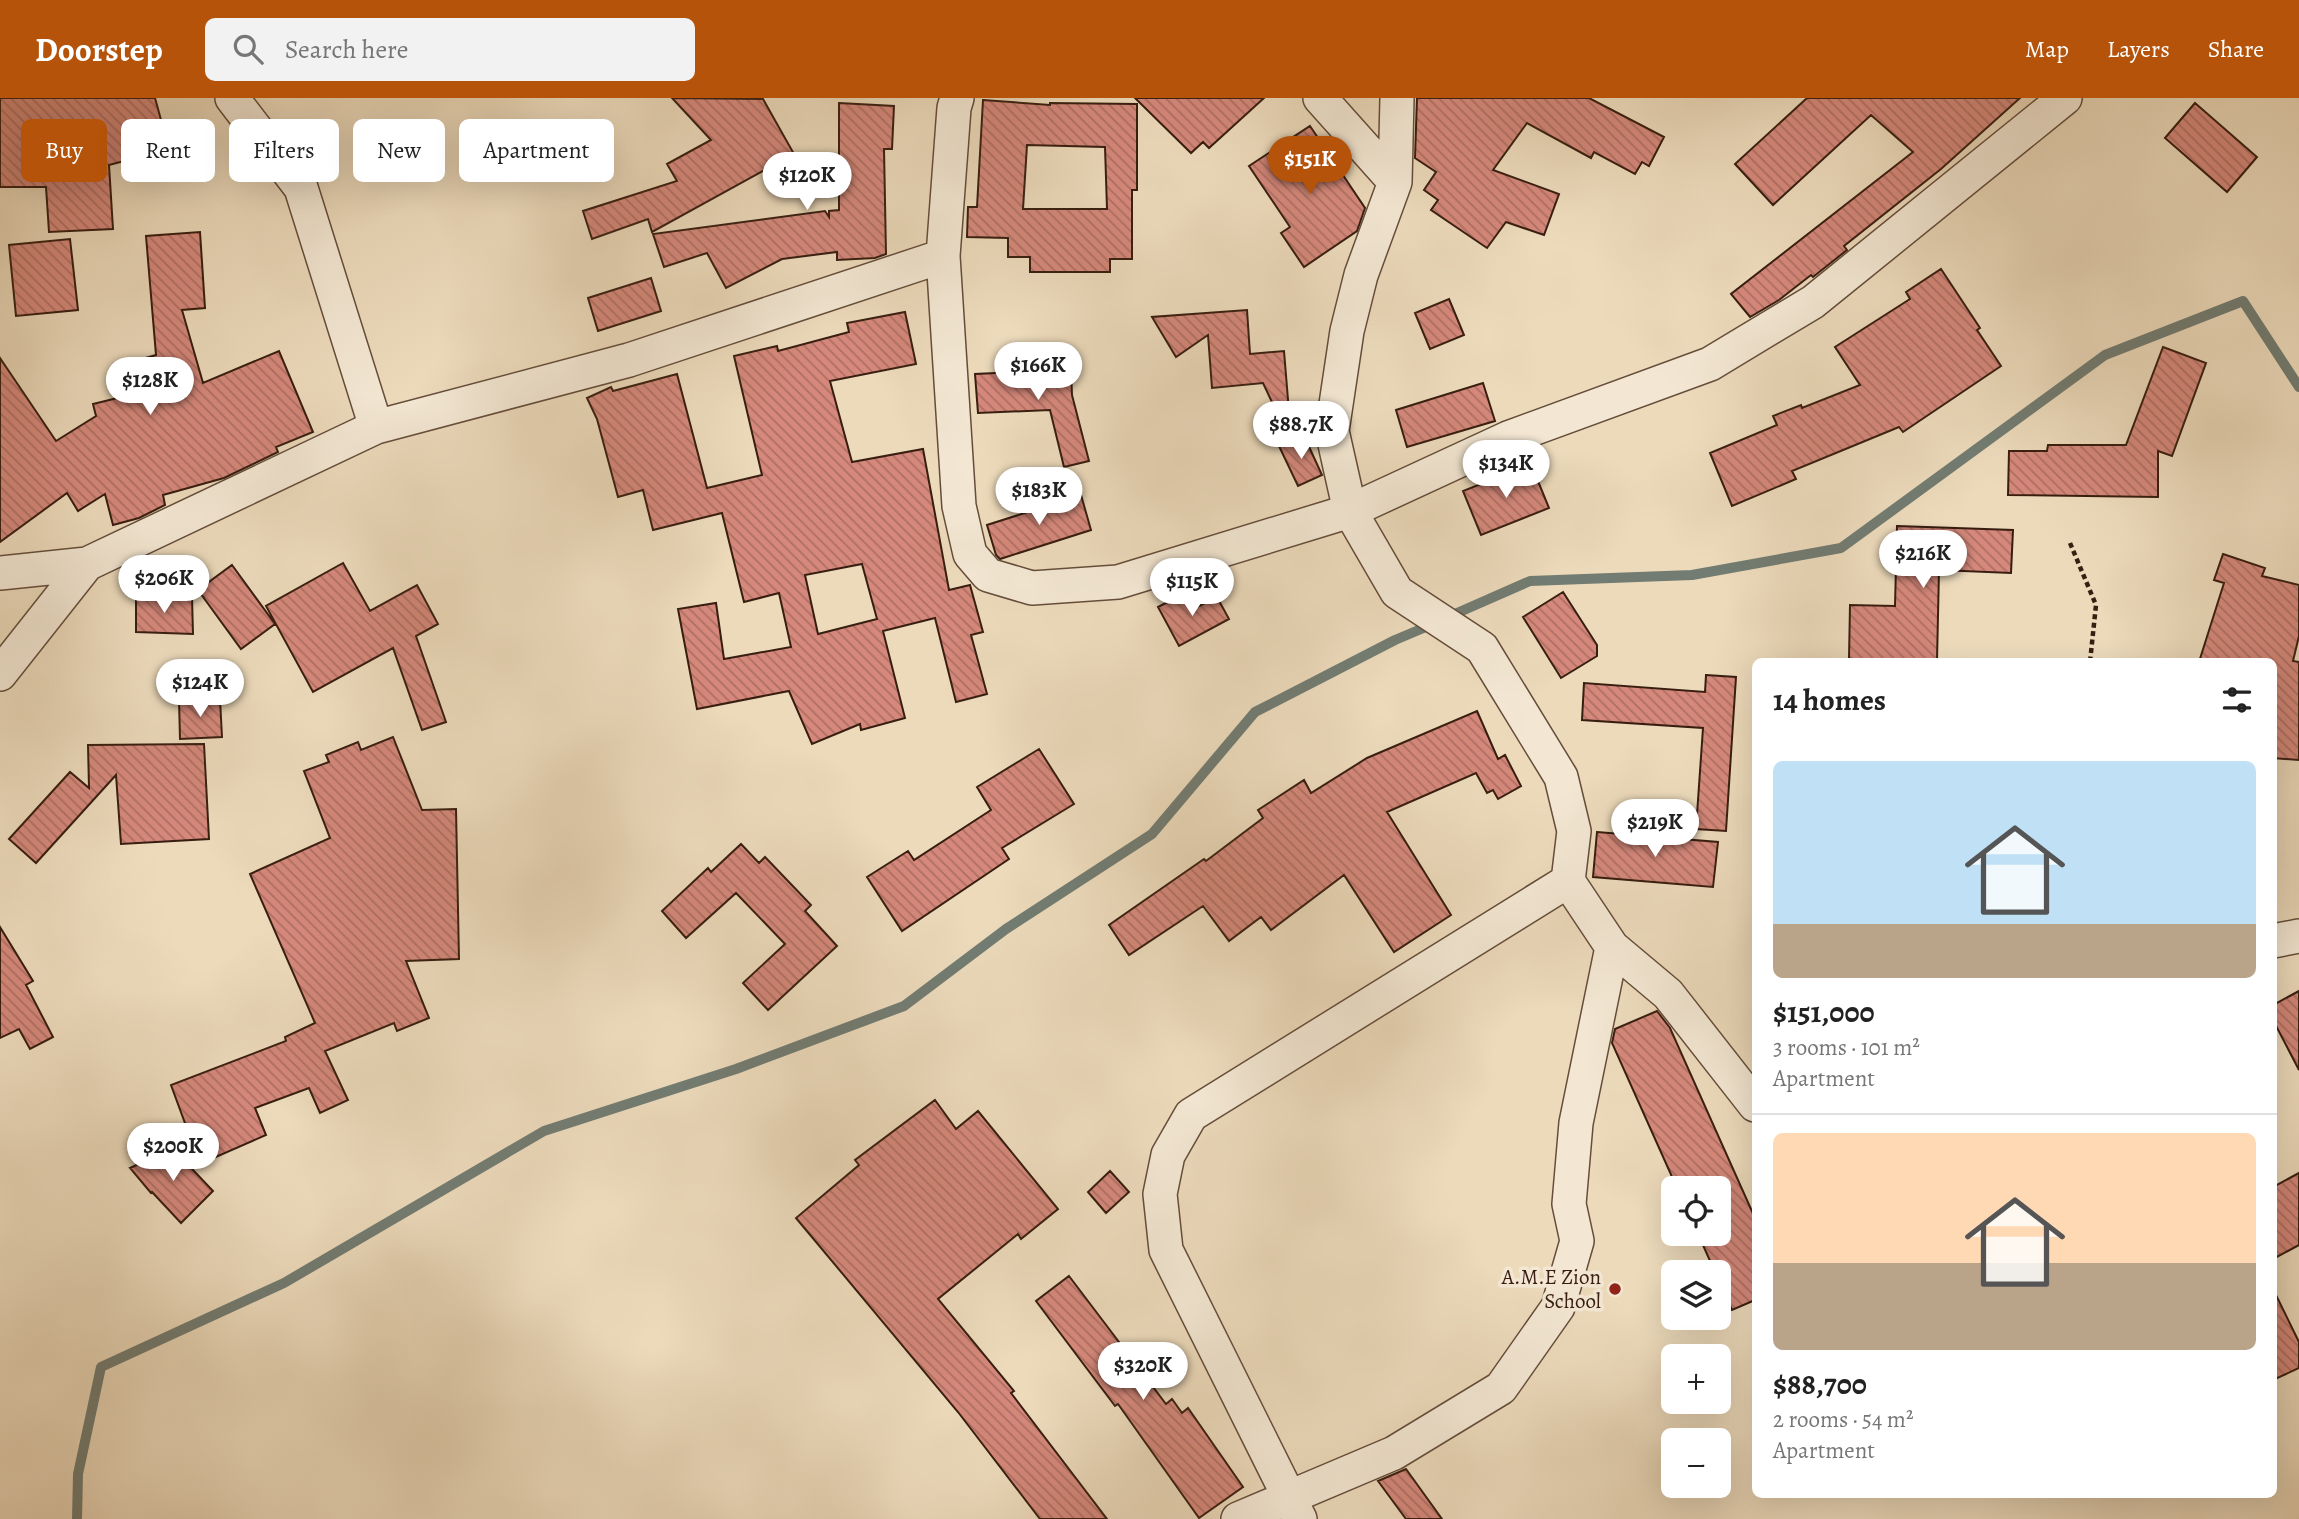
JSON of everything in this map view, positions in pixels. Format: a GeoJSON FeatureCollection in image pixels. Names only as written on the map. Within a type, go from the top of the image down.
{"type":"FeatureCollection","features":[{"type":"Feature","properties":{"kind":"street"},"geometry":{"type":"LineString","coordinates":[[232,98],[302,188],[376,427]]}},
{"type":"Feature","properties":{"kind":"street"},"geometry":{"type":"LineString","coordinates":[[957,98],[954,108],[943,256],[959,506],[970,554],[988,575],[1032,588],[1118,582],[1350,512],[1508,438],[1710,364],[1813,302],[2065,98]]}},
{"type":"Feature","properties":{"kind":"street"},"geometry":{"type":"LineString","coordinates":[[1320,98],[1395,182]]}},
{"type":"Feature","properties":{"kind":"street"},"geometry":{"type":"LineString","coordinates":[[1397,98],[1395,182],[1361,275],[1347,331],[1332,431],[1350,512],[1397,592],[1482,648],[1561,777],[1574,831],[1568,881],[1612,947],[1668,994],[1752,1101]]}},
{"type":"Feature","properties":{"kind":"street"},"geometry":{"type":"LineString","coordinates":[[0,573],[87,564],[376,427],[629,360],[943,256]]}},
{"type":"Feature","properties":{"kind":"street"},"geometry":{"type":"LineString","coordinates":[[0,674],[87,564]]}},
{"type":"Feature","properties":{"kind":"street"},"geometry":{"type":"LineString","coordinates":[[1294,1508],[1166,1250],[1160,1194],[1168,1155],[1191,1115],[1568,881]]}},
{"type":"Feature","properties":{"kind":"street"},"geometry":{"type":"LineString","coordinates":[[2277,940],[2299,936]]}},
{"type":"Feature","properties":{"kind":"street"},"geometry":{"type":"LineString","coordinates":[[1238,1519],[1294,1508],[1394,1453],[1501,1388],[1558,1307],[1577,1241],[1569,1204],[1576,1123],[1612,947]]}},
{"type":"Feature","properties":{"kind":"path"},"geometry":{"type":"LineString","coordinates":[[2070,543],[2096,605],[2090,658]]}},
{"type":"Feature","properties":{"kind":"building"},"geometry":{"type":"Polygon","coordinates":[[[0,98],[155,98],[161,119],[121,119],[121,162],[109,165],[113,229],[49,232],[46,187],[0,187],[0,98]]]}},
{"type":"Feature","properties":{"kind":"building"},"geometry":{"type":"Polygon","coordinates":[[[672,98],[763,99],[794,154],[652,232],[648,219],[592,239],[583,211],[677,181],[667,164],[711,140],[672,98]]]}},
{"type":"Feature","properties":{"kind":"building"},"geometry":{"type":"Polygon","coordinates":[[[1135,98],[1264,98],[1209,148],[1203,142],[1191,153],[1135,98]]]}},
{"type":"Feature","properties":{"kind":"building"},"geometry":{"type":"Polygon","coordinates":[[[1417,98],[1589,98],[1664,137],[1649,166],[1642,162],[1635,174],[1594,152],[1591,158],[1527,123],[1493,170],[1559,194],[1544,235],[1506,222],[1487,248],[1431,210],[1438,200],[1424,190],[1436,172],[1415,158],[1417,98]]]}},
{"type":"Feature","properties":{"kind":"building"},"geometry":{"type":"Polygon","coordinates":[[[1807,98],[2020,98],[1941,169],[1844,246],[1847,250],[1813,277],[1811,275],[1779,300],[1750,317],[1731,294],[1913,152],[1871,115],[1773,205],[1735,164],[1807,98]]]}},
{"type":"Feature","properties":{"kind":"building"},"geometry":{"type":"Polygon","coordinates":[[[983,100],[1050,105],[1137,104],[1137,190],[1132,190],[1132,259],[1110,259],[1110,272],[1030,272],[1030,257],[1008,257],[1008,238],[967,237],[968,207],[977,207],[983,100]],[[1027,145],[1023,209],[1107,209],[1105,147],[1027,145]]]}},
{"type":"Feature","properties":{"kind":"building"},"geometry":{"type":"Polygon","coordinates":[[[839,103],[894,106],[892,149],[884,149],[886,254],[875,258],[837,260],[837,252],[782,259],[726,288],[707,253],[664,267],[653,234],[825,211],[829,217],[829,211],[839,210],[839,103]]]}},
{"type":"Feature","properties":{"kind":"building"},"geometry":{"type":"Polygon","coordinates":[[[2195,103],[2257,157],[2227,192],[2165,138],[2195,103]]]}},
{"type":"Feature","properties":{"kind":"building"},"geometry":{"type":"Polygon","coordinates":[[[1310,126],[1365,208],[1357,231],[1304,267],[1281,233],[1290,227],[1249,166],[1310,126]]]}},
{"type":"Feature","properties":{"kind":"building"},"geometry":{"type":"Polygon","coordinates":[[[200,232],[205,308],[182,310],[203,383],[279,351],[313,432],[276,447],[278,452],[224,478],[163,495],[165,505],[139,518],[113,525],[105,494],[78,511],[67,493],[0,542],[0,358],[56,441],[96,416],[93,404],[150,390],[142,359],[156,355],[146,236],[200,232]]]}},
{"type":"Feature","properties":{"kind":"building"},"geometry":{"type":"Polygon","coordinates":[[[70,239],[78,310],[16,316],[9,245],[70,239]]]}},
{"type":"Feature","properties":{"kind":"building"},"geometry":{"type":"Polygon","coordinates":[[[1941,269],[1980,328],[1977,330],[2001,366],[1903,432],[1899,427],[1792,471],[1796,479],[1732,506],[1710,453],[1777,425],[1773,416],[1801,405],[1802,408],[1860,385],[1835,347],[1910,299],[1906,292],[1941,269]]]}},
{"type":"Feature","properties":{"kind":"building"},"geometry":{"type":"Polygon","coordinates":[[[651,278],[661,311],[598,331],[588,298],[651,278]]]}},
{"type":"Feature","properties":{"kind":"building"},"geometry":{"type":"Polygon","coordinates":[[[1449,299],[1464,335],[1430,349],[1415,313],[1449,299]]]}},
{"type":"Feature","properties":{"kind":"building"},"geometry":{"type":"Polygon","coordinates":[[[1247,310],[1250,354],[1284,351],[1291,436],[1288,436],[1263,383],[1212,388],[1208,335],[1176,357],[1152,317],[1247,310]]]}},
{"type":"Feature","properties":{"kind":"building"},"geometry":{"type":"Polygon","coordinates":[[[905,312],[916,364],[830,381],[852,462],[923,449],[949,590],[970,585],[983,632],[971,635],[987,694],[956,702],[935,618],[883,631],[905,718],[861,730],[860,724],[812,744],[789,691],[697,709],[678,609],[716,603],[724,659],[791,647],[779,593],[744,602],[722,513],[653,530],[643,490],[618,497],[597,419],[587,398],[611,387],[613,391],[677,374],[707,488],[762,475],[734,356],[777,346],[778,351],[849,332],[847,323],[905,312]],[[862,564],[805,575],[818,634],[877,619],[862,564]]]}},
{"type":"Feature","properties":{"kind":"building"},"geometry":{"type":"Polygon","coordinates":[[[2163,347],[2206,363],[2172,456],[2158,451],[2158,497],[2008,495],[2009,451],[2047,451],[2048,445],[2126,445],[2163,347]]]}},
{"type":"Feature","properties":{"kind":"building"},"geometry":{"type":"Polygon","coordinates":[[[1062,354],[1066,370],[1071,370],[1072,395],[1089,461],[1064,467],[1050,410],[978,413],[975,374],[1041,371],[1039,360],[1062,354]]]}},
{"type":"Feature","properties":{"kind":"building"},"geometry":{"type":"Polygon","coordinates":[[[1483,383],[1495,421],[1407,447],[1396,410],[1483,383]]]}},
{"type":"Feature","properties":{"kind":"building"},"geometry":{"type":"Polygon","coordinates":[[[1305,438],[1322,475],[1298,486],[1279,446],[1305,438]]]}},
{"type":"Feature","properties":{"kind":"building"},"geometry":{"type":"Polygon","coordinates":[[[1531,464],[1549,508],[1481,535],[1463,491],[1531,464]]]}},
{"type":"Feature","properties":{"kind":"building"},"geometry":{"type":"Polygon","coordinates":[[[1081,495],[1091,530],[1000,559],[996,555],[987,525],[1081,495]]]}},
{"type":"Feature","properties":{"kind":"building"},"geometry":{"type":"Polygon","coordinates":[[[1897,526],[2013,530],[2011,573],[1939,570],[1937,658],[1849,658],[1850,605],[1895,606],[1897,526]]]}},
{"type":"Feature","properties":{"kind":"building"},"geometry":{"type":"Polygon","coordinates":[[[2223,554],[2265,568],[2262,576],[2299,585],[2299,636],[2293,661],[2299,662],[2299,760],[2277,758],[2277,658],[2200,658],[2224,583],[2214,580],[2223,554]]]}},
{"type":"Feature","properties":{"kind":"building"},"geometry":{"type":"Polygon","coordinates":[[[343,563],[370,611],[417,585],[438,624],[416,636],[446,722],[422,730],[393,648],[313,692],[266,606],[343,563]]]}},
{"type":"Feature","properties":{"kind":"building"},"geometry":{"type":"Polygon","coordinates":[[[232,565],[275,624],[241,649],[198,590],[232,565]]]}},
{"type":"Feature","properties":{"kind":"building"},"geometry":{"type":"Polygon","coordinates":[[[1563,592],[1597,645],[1597,656],[1561,678],[1523,617],[1563,592]]]}},
{"type":"Feature","properties":{"kind":"building"},"geometry":{"type":"Polygon","coordinates":[[[1185,593],[1193,609],[1217,597],[1229,619],[1179,646],[1158,607],[1185,593]]]}},
{"type":"Feature","properties":{"kind":"building"},"geometry":{"type":"Polygon","coordinates":[[[136,596],[192,597],[193,634],[136,632],[136,596]]]}},
{"type":"Feature","properties":{"kind":"building"},"geometry":{"type":"Polygon","coordinates":[[[1706,675],[1736,677],[1726,831],[1696,829],[1703,728],[1582,720],[1584,683],[1705,692],[1706,675]]]}},
{"type":"Feature","properties":{"kind":"building"},"geometry":{"type":"Polygon","coordinates":[[[220,699],[222,737],[180,739],[179,700],[220,699]]]}},
{"type":"Feature","properties":{"kind":"building"},"geometry":{"type":"Polygon","coordinates":[[[1477,711],[1498,759],[1505,755],[1521,786],[1498,799],[1493,790],[1487,793],[1476,773],[1387,812],[1451,915],[1394,952],[1344,875],[1271,930],[1261,917],[1229,941],[1203,906],[1129,955],[1109,925],[1204,859],[1206,861],[1263,818],[1258,810],[1304,780],[1311,793],[1367,758],[1477,711]]]}},
{"type":"Feature","properties":{"kind":"building"},"geometry":{"type":"Polygon","coordinates":[[[393,737],[422,810],[456,809],[459,959],[406,961],[429,1018],[397,1031],[394,1023],[325,1051],[348,1100],[320,1113],[309,1088],[255,1108],[266,1135],[200,1164],[171,1085],[286,1041],[285,1037],[315,1023],[250,874],[330,838],[304,771],[329,762],[326,755],[358,742],[361,750],[393,737]]]}},
{"type":"Feature","properties":{"kind":"building"},"geometry":{"type":"Polygon","coordinates":[[[204,744],[209,839],[121,844],[116,775],[36,863],[9,839],[70,772],[89,788],[88,745],[204,744]]]}},
{"type":"Feature","properties":{"kind":"building"},"geometry":{"type":"Polygon","coordinates":[[[1039,749],[1074,804],[1002,848],[1009,859],[902,931],[867,877],[908,851],[914,860],[991,810],[977,787],[1039,749]]]}},
{"type":"Feature","properties":{"kind":"building"},"geometry":{"type":"Polygon","coordinates":[[[1597,832],[1718,842],[1713,887],[1593,877],[1597,832]]]}},
{"type":"Feature","properties":{"kind":"building"},"geometry":{"type":"Polygon","coordinates":[[[741,844],[759,863],[765,857],[811,905],[805,911],[837,946],[768,1010],[743,983],[785,944],[736,893],[686,938],[662,911],[708,868],[711,872],[741,844]]]}},
{"type":"Feature","properties":{"kind":"building"},"geometry":{"type":"Polygon","coordinates":[[[0,927],[33,981],[26,985],[53,1037],[30,1049],[19,1029],[0,1038],[0,927]]]}},
{"type":"Feature","properties":{"kind":"building"},"geometry":{"type":"Polygon","coordinates":[[[2299,991],[2299,1070],[2277,1028],[2277,1003],[2299,991]]]}},
{"type":"Feature","properties":{"kind":"building"},"geometry":{"type":"Polygon","coordinates":[[[1657,1011],[1670,1028],[1752,1211],[1752,1301],[1732,1310],[1731,1260],[1710,1260],[1703,1246],[1731,1246],[1731,1176],[1672,1176],[1612,1043],[1615,1029],[1657,1011]]]}},
{"type":"Feature","properties":{"kind":"building"},"geometry":{"type":"Polygon","coordinates":[[[935,1100],[956,1129],[978,1111],[1058,1209],[1021,1239],[1018,1234],[938,1299],[1014,1391],[1011,1393],[1107,1519],[1040,1519],[958,1412],[796,1218],[859,1165],[855,1160],[935,1100]]]}},
{"type":"Feature","properties":{"kind":"building"},"geometry":{"type":"Polygon","coordinates":[[[173,1149],[213,1191],[181,1223],[130,1168],[173,1149]]]}},
{"type":"Feature","properties":{"kind":"building"},"geometry":{"type":"Polygon","coordinates":[[[1110,1171],[1129,1192],[1106,1213],[1088,1192],[1110,1171]]]}},
{"type":"Feature","properties":{"kind":"building"},"geometry":{"type":"Polygon","coordinates":[[[2299,1173],[2299,1245],[2277,1257],[2277,1185],[2299,1173]]]}},
{"type":"Feature","properties":{"kind":"building"},"geometry":{"type":"Polygon","coordinates":[[[1069,1276],[1166,1404],[1172,1399],[1182,1413],[1188,1408],[1243,1487],[1199,1518],[1118,1404],[1115,1406],[1036,1301],[1069,1276]]]}},
{"type":"Feature","properties":{"kind":"building"},"geometry":{"type":"Polygon","coordinates":[[[2277,1297],[2299,1342],[2299,1368],[2277,1378],[2277,1297]]]}},
{"type":"Feature","properties":{"kind":"building"},"geometry":{"type":"Polygon","coordinates":[[[1406,1469],[1442,1519],[1406,1519],[1378,1481],[1406,1469]]]}},
{"type":"Feature","properties":{"kind":"waterway"},"geometry":{"type":"LineString","coordinates":[[1448,617],[1530,581],[1692,575],[1841,548],[2105,355],[2243,301],[2299,387]]}},
{"type":"Feature","properties":{"kind":"waterway"},"geometry":{"type":"LineString","coordinates":[[77,1519],[78,1474],[101,1367],[284,1283],[544,1131],[736,1069],[904,1006],[1006,929],[1152,834],[1255,712],[1395,640],[1433,624]]}},
{"type":"Feature","properties":{"kind":"place","name":"A.M.E Zion School"},"geometry":{"type":"Point","coordinates":[1615,1289]}}]}
